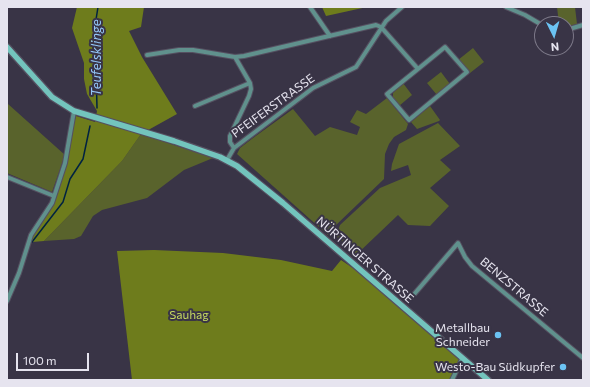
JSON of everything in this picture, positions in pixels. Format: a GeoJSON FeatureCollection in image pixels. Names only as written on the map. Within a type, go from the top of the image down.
{"type":"FeatureCollection","features":[{"type":"Feature","properties":{"kind":"main road","name":"NÜRTINGER STRASSE"},"geometry":{"type":"LineString","coordinates":[[7,47],[52,97],[74,111],[160,136],[227,160],[252,176],[488,380]]}},
{"type":"Feature","properties":{"kind":"street"},"geometry":{"type":"LineString","coordinates":[[310,7],[330,36]]}},
{"type":"Feature","properties":{"kind":"street","name":"PFEIFERSTRASSE"},"geometry":{"type":"LineString","coordinates":[[227,160],[234,148],[313,88],[356,66],[381,27],[402,7]]}},
{"type":"Feature","properties":{"kind":"street"},"geometry":{"type":"LineString","coordinates":[[506,7],[534,20]]}},
{"type":"Feature","properties":{"kind":"street"},"geometry":{"type":"LineString","coordinates":[[147,56],[179,50],[193,50],[235,57],[266,52],[376,25],[381,27],[418,69]]}},
{"type":"Feature","properties":{"kind":"street"},"geometry":{"type":"LineString","coordinates":[[445,47],[467,72],[409,120],[387,94],[418,69],[445,47]]}},
{"type":"Feature","properties":{"kind":"street"},"geometry":{"type":"LineString","coordinates":[[234,148],[230,142],[230,136],[249,96],[250,83],[235,57]]}},
{"type":"Feature","properties":{"kind":"street"},"geometry":{"type":"LineString","coordinates":[[194,106],[250,83]]}},
{"type":"Feature","properties":{"kind":"street"},"geometry":{"type":"LineString","coordinates":[[7,301],[19,273],[31,235],[48,211],[54,196],[65,163],[74,111]]}},
{"type":"Feature","properties":{"kind":"street"},"geometry":{"type":"LineString","coordinates":[[7,177],[54,196]]}},
{"type":"Feature","properties":{"kind":"street","name":"BENZSTRASSE"},"geometry":{"type":"LineString","coordinates":[[410,299],[458,243],[472,266],[583,358]]}},
{"type":"Feature","properties":{"kind":"street"},"geometry":{"type":"LineString","coordinates":[[452,380],[462,359]]}},
{"type":"Feature","properties":{"kind":"green space"},"geometry":{"type":"Polygon","coordinates":[[[77,7],[144,7],[141,27],[129,31],[142,57],[177,114],[141,134],[122,161],[44,241],[32,242],[30,241],[55,196],[76,116],[95,122],[97,111],[87,94],[84,79],[84,63],[72,28],[77,7]]]}},
{"type":"Feature","properties":{"kind":"green space"},"geometry":{"type":"Polygon","coordinates":[[[322,7],[367,7],[326,16],[322,7]]]}},
{"type":"Feature","properties":{"kind":"green space"},"geometry":{"type":"Polygon","coordinates":[[[557,7],[575,7],[577,24],[574,25],[574,16],[558,16],[557,7]]]}},
{"type":"Feature","properties":{"kind":"green space"},"geometry":{"type":"Polygon","coordinates":[[[473,48],[484,62],[470,73],[458,60],[473,48]]]}},
{"type":"Feature","properties":{"kind":"green space"},"geometry":{"type":"Polygon","coordinates":[[[441,72],[450,84],[437,95],[427,83],[441,72]]]}},
{"type":"Feature","properties":{"kind":"green space"},"geometry":{"type":"Polygon","coordinates":[[[403,83],[412,95],[399,106],[393,98],[393,93],[403,83]]]}},
{"type":"Feature","properties":{"kind":"green space"},"geometry":{"type":"Polygon","coordinates":[[[387,98],[408,124],[406,130],[394,137],[389,144],[385,154],[384,179],[335,226],[333,233],[329,236],[237,154],[240,148],[293,109],[315,136],[330,127],[357,135],[360,127],[350,122],[357,110],[366,114],[387,98]]]}},
{"type":"Feature","properties":{"kind":"green space"},"geometry":{"type":"Polygon","coordinates":[[[8,104],[65,155],[52,192],[7,173],[8,104]]]}},
{"type":"Feature","properties":{"kind":"green space"},"geometry":{"type":"Polygon","coordinates":[[[430,106],[440,120],[417,129],[411,122],[430,106]]]}},
{"type":"Feature","properties":{"kind":"green space"},"geometry":{"type":"Polygon","coordinates":[[[438,123],[460,146],[440,160],[451,170],[430,188],[449,206],[430,226],[408,225],[398,215],[356,255],[336,236],[340,225],[380,188],[411,175],[408,165],[391,171],[399,144],[438,123]]]}},
{"type":"Feature","properties":{"kind":"green space"},"geometry":{"type":"Polygon","coordinates":[[[141,134],[213,158],[184,170],[147,198],[102,210],[93,216],[81,236],[74,239],[44,241],[122,161],[141,134]]]}},
{"type":"Feature","properties":{"kind":"green space","name":"Sauhag"},"geometry":{"type":"Polygon","coordinates":[[[154,250],[223,253],[281,260],[332,271],[341,260],[375,283],[462,359],[452,380],[132,380],[117,251],[154,250]]]}},
{"type":"Feature","properties":{"kind":"waterway","name":"Teufelsklinge"},"geometry":{"type":"LineString","coordinates":[[97,108],[95,26],[98,7]]}},
{"type":"Feature","properties":{"kind":"waterway","name":"Teufelsklinge"},"geometry":{"type":"LineString","coordinates":[[32,242],[63,202],[70,179],[83,159],[90,126]]}},
{"type":"Feature","properties":{"kind":"place","name":"Metallbau Schneider"},"geometry":{"type":"Point","coordinates":[498,335]}},
{"type":"Feature","properties":{"kind":"place","name":"Westo-Bau Südkupfer"},"geometry":{"type":"Point","coordinates":[563,367]}}]}
